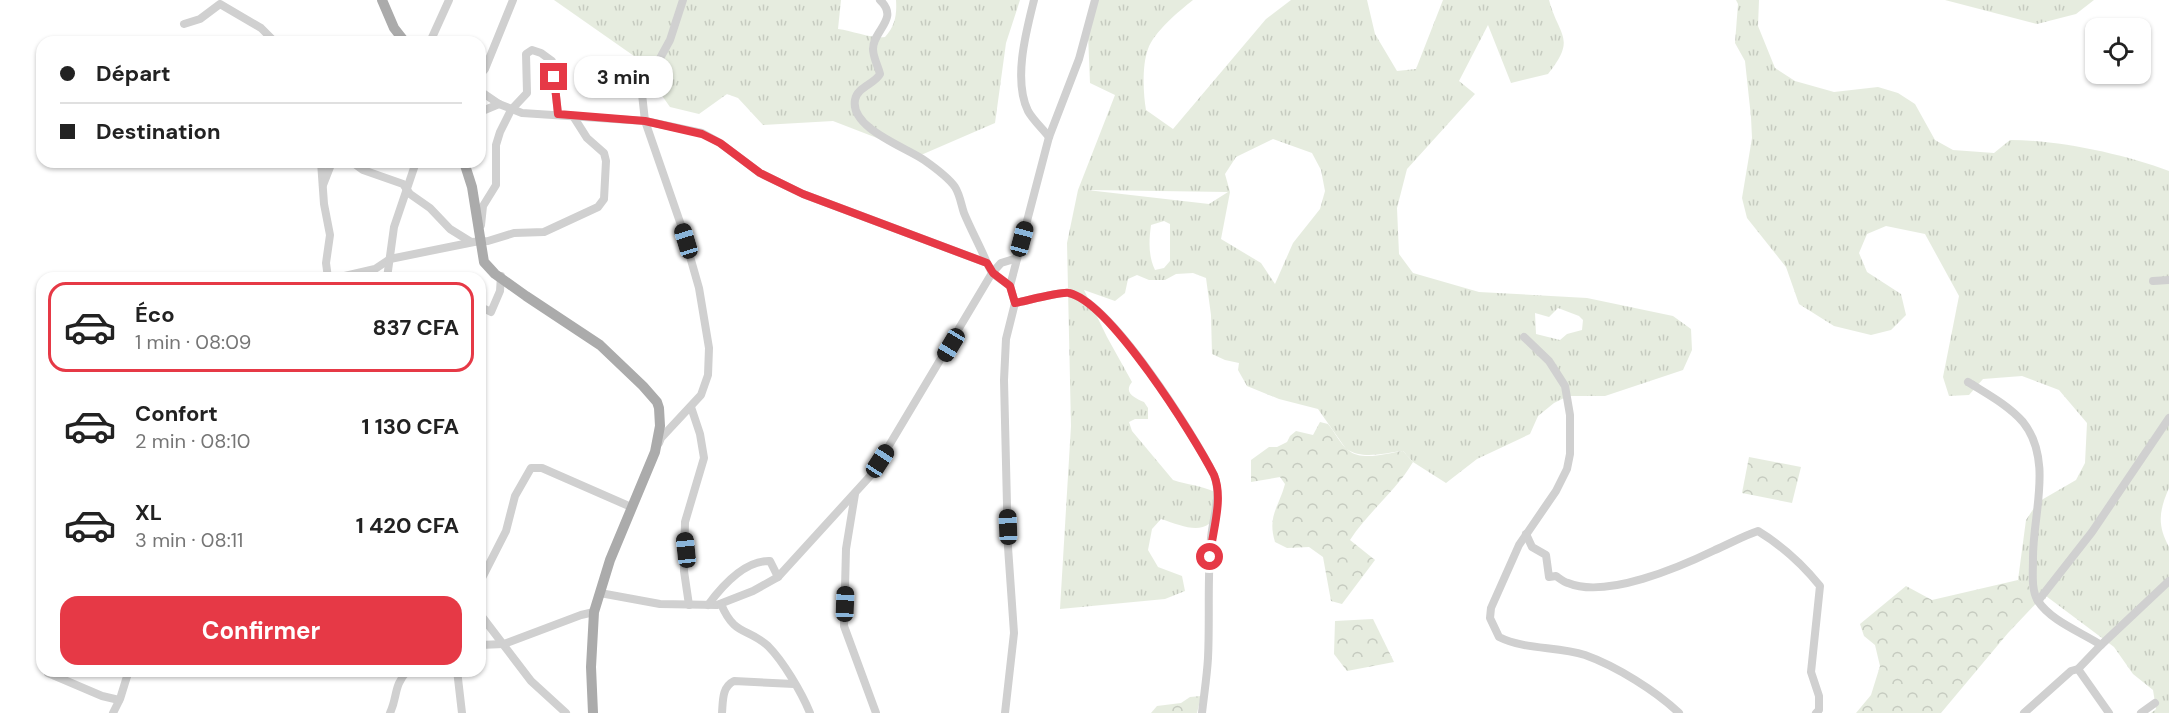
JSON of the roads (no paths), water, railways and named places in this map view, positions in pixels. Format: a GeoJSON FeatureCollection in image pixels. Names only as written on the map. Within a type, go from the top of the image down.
{"type":"FeatureCollection","features":[{"type":"Feature","properties":{"kind":"main road"},"geometry":{"type":"LineString","coordinates":[[382,0],[394,28],[400,36]]}},
{"type":"Feature","properties":{"kind":"main road"},"geometry":{"type":"LineString","coordinates":[[466,168],[482,239],[482,260],[489,269],[600,345],[657,402],[660,426],[655,452],[610,560],[594,612],[591,667],[593,713]]}},
{"type":"Feature","properties":{"kind":"street"},"geometry":{"type":"LineString","coordinates":[[433,36],[449,0]]}},
{"type":"Feature","properties":{"kind":"street"},"geometry":{"type":"LineString","coordinates":[[486,67],[513,0]]}},
{"type":"Feature","properties":{"kind":"street"},"geometry":{"type":"LineString","coordinates":[[655,452],[661,438],[701,395],[708,375],[709,348],[699,288],[645,121],[642,94],[644,81],[670,40],[683,0]]}},
{"type":"Feature","properties":{"kind":"street"},"geometry":{"type":"LineString","coordinates":[[880,0],[885,5],[888,15],[873,47],[880,74],[877,79],[857,94],[856,111],[863,123],[919,157],[950,182],[955,188],[987,263],[993,273],[1010,286]]}},
{"type":"Feature","properties":{"kind":"street"},"geometry":{"type":"LineString","coordinates":[[1034,0],[1024,47],[1022,92],[1029,113],[1049,137]]}},
{"type":"Feature","properties":{"kind":"street"},"geometry":{"type":"LineString","coordinates":[[1005,713],[1014,633],[1008,547],[1004,380],[1006,339],[1015,303],[1010,286],[1049,137],[1079,59],[1095,0]]}},
{"type":"Feature","properties":{"kind":"street"},"geometry":{"type":"LineString","coordinates":[[184,24],[200,19],[220,4],[261,28],[269,36]]}},
{"type":"Feature","properties":{"kind":"street"},"geometry":{"type":"LineString","coordinates":[[482,239],[480,231],[483,206],[496,185],[497,140],[511,110],[527,93],[526,54],[532,50],[552,61],[558,114]]}},
{"type":"Feature","properties":{"kind":"street"},"geometry":{"type":"LineString","coordinates":[[486,95],[511,110],[522,113],[645,121],[702,134],[720,143],[760,173],[803,194],[987,263]]}},
{"type":"Feature","properties":{"kind":"street"},"geometry":{"type":"LineString","coordinates":[[486,109],[499,104]]}},
{"type":"Feature","properties":{"kind":"street"},"geometry":{"type":"LineString","coordinates":[[359,272],[375,268],[390,259],[482,239],[514,233],[544,232],[602,203],[605,182],[604,153],[587,138],[573,116]]}},
{"type":"Feature","properties":{"kind":"street"},"geometry":{"type":"LineString","coordinates":[[322,168],[324,204],[330,235],[326,263],[327,272]]}},
{"type":"Feature","properties":{"kind":"street"},"geometry":{"type":"LineString","coordinates":[[323,185],[330,168]]}},
{"type":"Feature","properties":{"kind":"street"},"geometry":{"type":"LineString","coordinates":[[360,168],[392,179],[406,188],[450,229],[471,242],[482,239]]}},
{"type":"Feature","properties":{"kind":"street"},"geometry":{"type":"LineString","coordinates":[[388,272],[394,227],[414,168]]}},
{"type":"Feature","properties":{"kind":"street"},"geometry":{"type":"LineString","coordinates":[[600,594],[660,604],[721,604],[753,591],[778,576],[872,474],[993,273],[1001,263],[1017,258]]}},
{"type":"Feature","properties":{"kind":"street"},"geometry":{"type":"LineString","coordinates":[[486,310],[491,312],[500,291],[501,276]]}},
{"type":"Feature","properties":{"kind":"street"},"geometry":{"type":"LineString","coordinates":[[2153,281],[2169,280]]}},
{"type":"Feature","properties":{"kind":"street"},"geometry":{"type":"LineString","coordinates":[[1015,303],[1065,292],[1090,303],[1134,351],[1155,379],[1214,475],[1218,484],[1218,500],[1211,537],[1208,658],[1202,713]]}},
{"type":"Feature","properties":{"kind":"street"},"geometry":{"type":"LineString","coordinates":[[1524,337],[1549,362],[1565,386],[1571,424],[1570,454],[1567,469],[1556,491],[1519,545],[1491,608],[1490,618],[1499,637],[1514,643],[1584,655],[1619,672],[1665,700],[1679,713]]}},
{"type":"Feature","properties":{"kind":"street"},"geometry":{"type":"LineString","coordinates":[[1968,382],[2004,404],[2024,423],[2035,445],[2040,474],[2033,549],[2034,588],[2038,601],[2061,622],[2101,645]]}},
{"type":"Feature","properties":{"kind":"street"},"geometry":{"type":"LineString","coordinates":[[689,605],[684,571],[685,522],[704,458],[700,434],[691,407]]}},
{"type":"Feature","properties":{"kind":"street"},"geometry":{"type":"LineString","coordinates":[[2038,601],[2092,532],[2169,418]]}},
{"type":"Feature","properties":{"kind":"street"},"geometry":{"type":"LineString","coordinates":[[486,570],[506,531],[515,496],[531,468],[542,468],[631,507]]}},
{"type":"Feature","properties":{"kind":"street"},"geometry":{"type":"LineString","coordinates":[[855,494],[846,549],[844,626],[876,713]]}},
{"type":"Feature","properties":{"kind":"street"},"geometry":{"type":"LineString","coordinates":[[1526,534],[1532,547],[1546,555],[1549,577],[1556,576],[1568,584],[1600,586],[1636,582],[1758,531],[1821,586],[1811,672],[1819,696],[1819,710],[1816,713]]}},
{"type":"Feature","properties":{"kind":"street"},"geometry":{"type":"LineString","coordinates":[[708,605],[724,585],[736,575],[759,563],[770,561],[778,576]]}},
{"type":"Feature","properties":{"kind":"street"},"geometry":{"type":"LineString","coordinates":[[2029,711],[2071,671],[2078,669],[2169,580]]}},
{"type":"Feature","properties":{"kind":"street"},"geometry":{"type":"LineString","coordinates":[[721,604],[736,627],[771,650],[810,713]]}},
{"type":"Feature","properties":{"kind":"street"},"geometry":{"type":"LineString","coordinates":[[486,645],[504,644],[594,612]]}},
{"type":"Feature","properties":{"kind":"street"},"geometry":{"type":"LineString","coordinates":[[486,622],[531,681],[566,713]]}},
{"type":"Feature","properties":{"kind":"street"},"geometry":{"type":"LineString","coordinates":[[2078,669],[2109,713]]}},
{"type":"Feature","properties":{"kind":"street"},"geometry":{"type":"LineString","coordinates":[[57,677],[102,696],[119,700]]}},
{"type":"Feature","properties":{"kind":"street"},"geometry":{"type":"LineString","coordinates":[[113,713],[127,677]]}},
{"type":"Feature","properties":{"kind":"street"},"geometry":{"type":"LineString","coordinates":[[390,713],[397,684],[402,677]]}},
{"type":"Feature","properties":{"kind":"street"},"geometry":{"type":"LineString","coordinates":[[458,677],[462,713]]}},
{"type":"Feature","properties":{"kind":"street"},"geometry":{"type":"LineString","coordinates":[[722,713],[724,692],[727,685],[734,681],[794,684]]}},
{"type":"Feature","properties":{"kind":"street"},"geometry":{"type":"LineString","coordinates":[[2140,713],[2155,703]]}}]}
